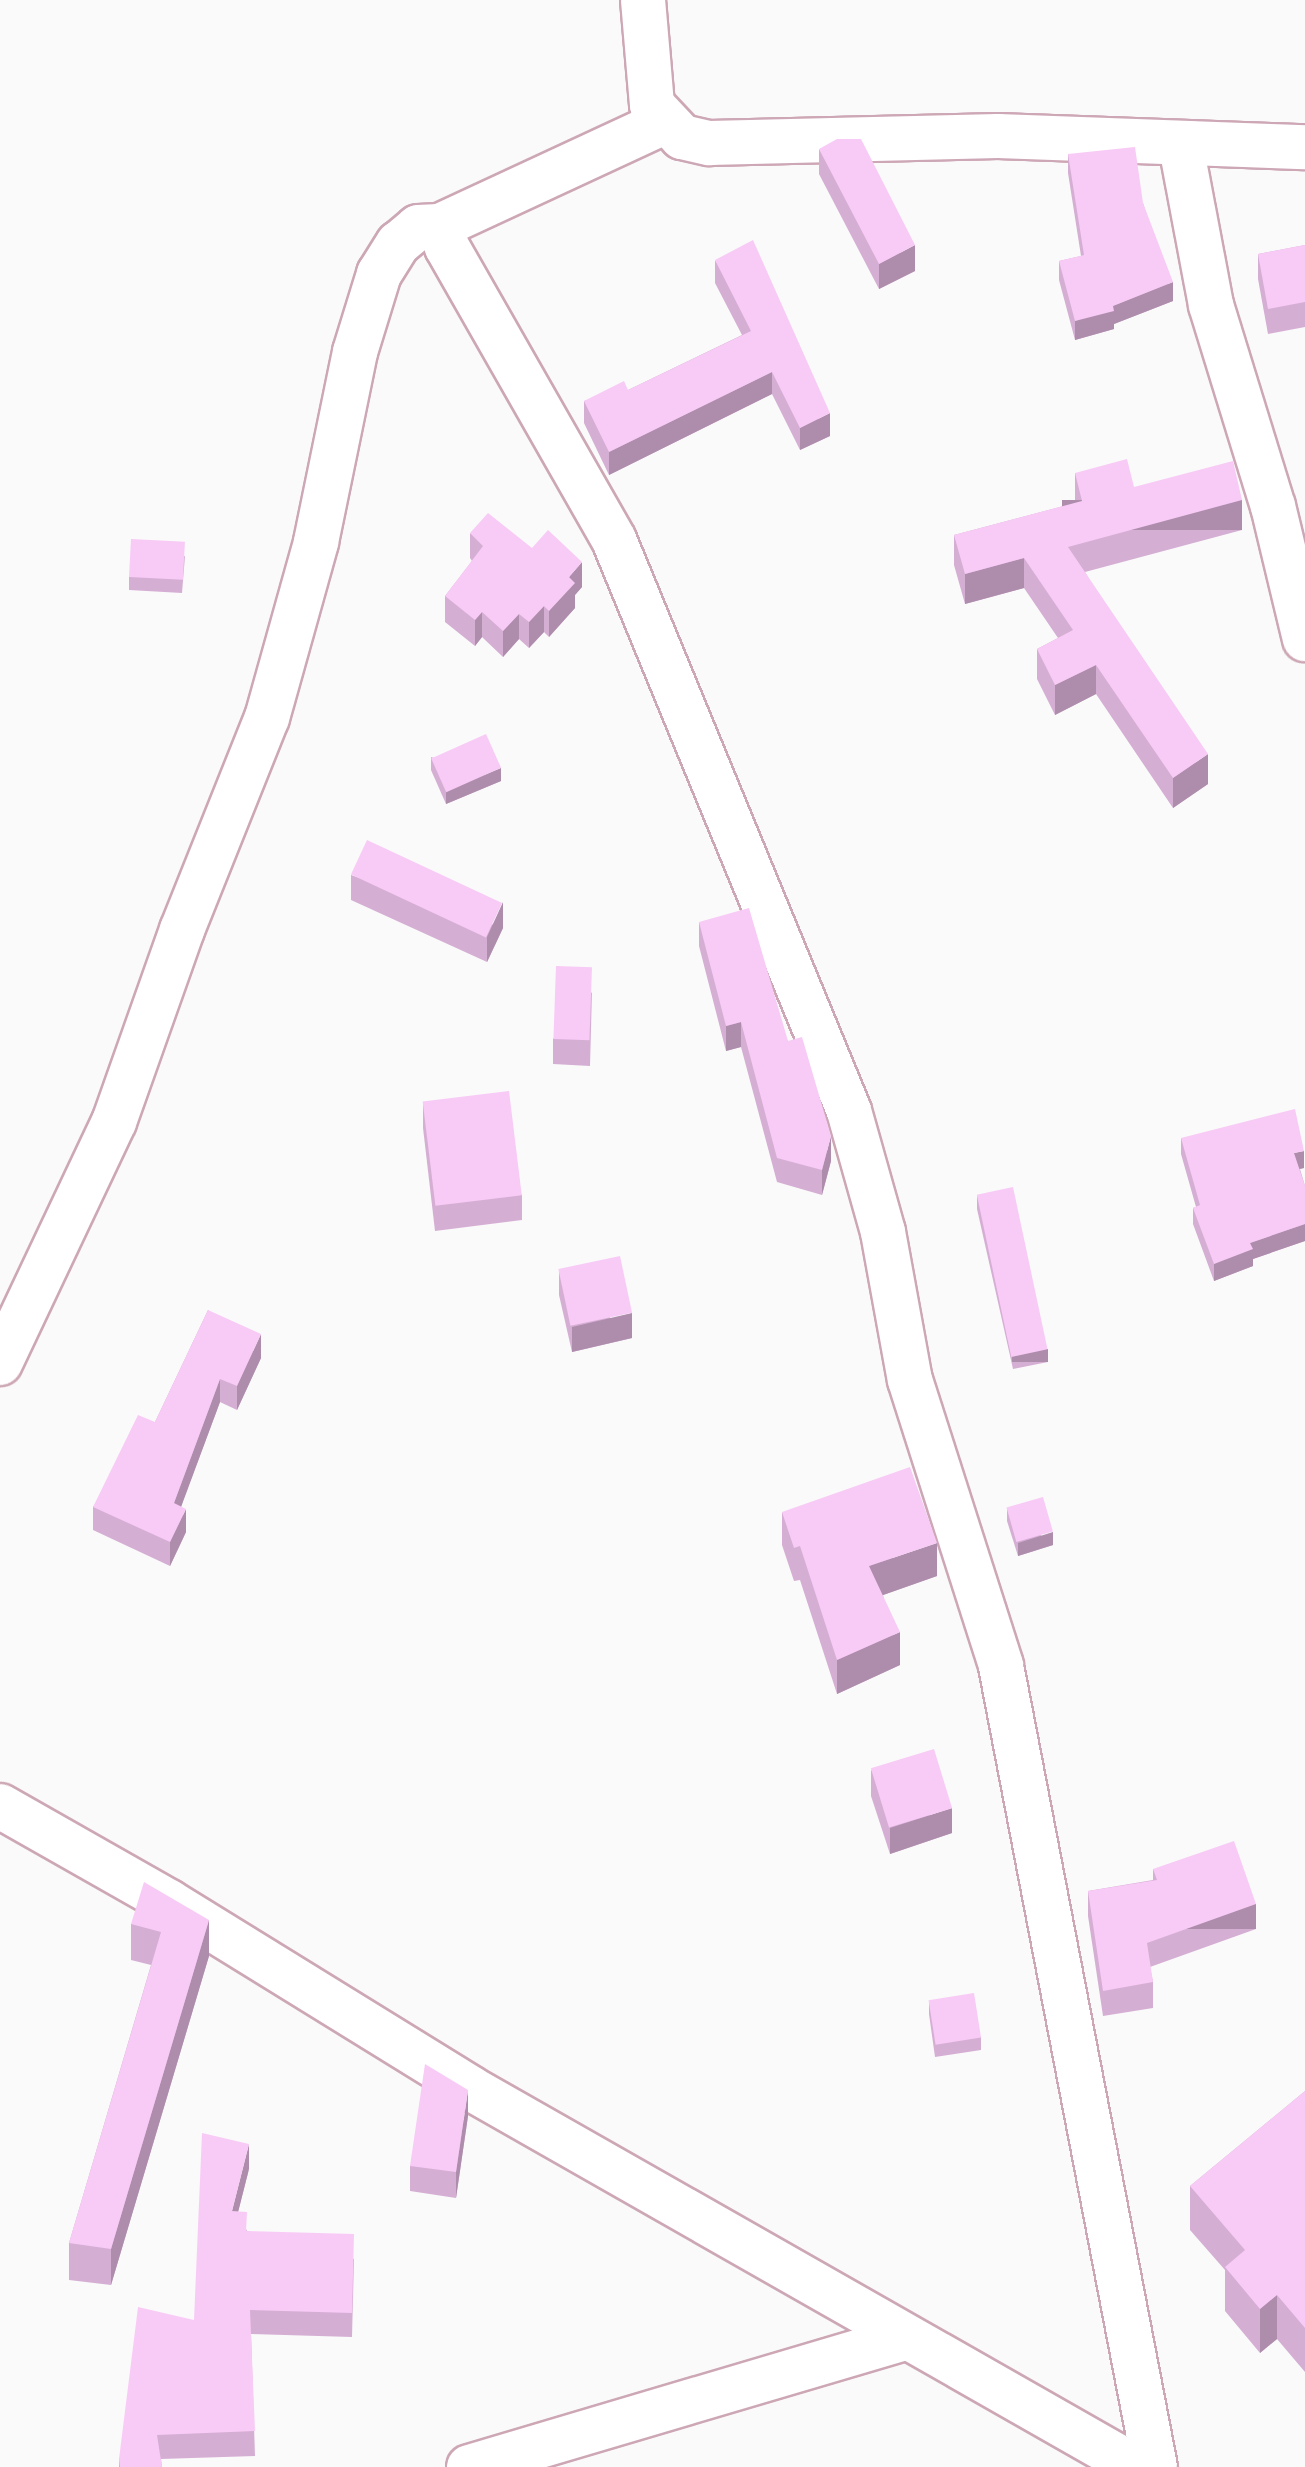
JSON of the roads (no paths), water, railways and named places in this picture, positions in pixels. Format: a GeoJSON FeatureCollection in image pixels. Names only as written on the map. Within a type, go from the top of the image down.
{"type":"FeatureCollection","features":[{"type":"Feature","properties":{"kind":"street"},"geometry":{"type":"LineString","coordinates":[[643,0],[652,105],[664,122],[682,137],[709,143],[998,136],[1181,146],[1305,147]]}},
{"type":"Feature","properties":{"kind":"street"},"geometry":{"type":"LineString","coordinates":[[0,1363],[114,1122],[182,930],[267,718],[316,542],[355,352],[379,274],[398,244],[418,227],[440,226],[664,122]]}},
{"type":"Feature","properties":{"kind":"street"},"geometry":{"type":"LineString","coordinates":[[1181,146],[1211,305],[1273,506],[1305,639]]}},
{"type":"Feature","properties":{"kind":"street"},"geometry":{"type":"LineString","coordinates":[[440,226],[447,247],[614,540],[849,1111],[883,1232],[910,1380],[1001,1666],[1155,2467]]}},
{"type":"Feature","properties":{"kind":"street"},"geometry":{"type":"LineString","coordinates":[[0,1806],[169,1902],[470,2088],[904,2338],[1136,2467]]}},
{"type":"Feature","properties":{"kind":"street"},"geometry":{"type":"LineString","coordinates":[[469,2467],[904,2338]]}}]}
